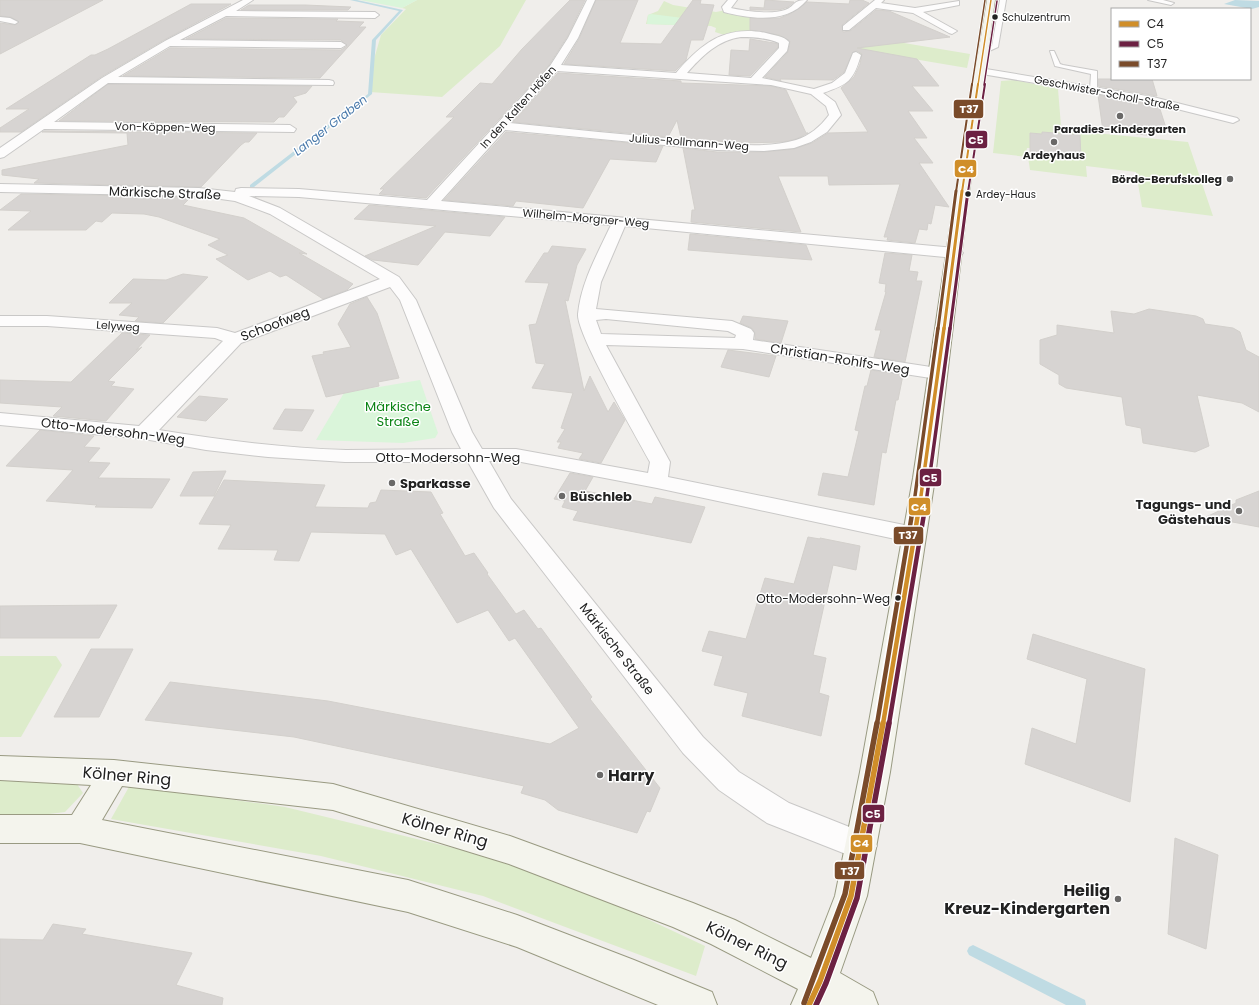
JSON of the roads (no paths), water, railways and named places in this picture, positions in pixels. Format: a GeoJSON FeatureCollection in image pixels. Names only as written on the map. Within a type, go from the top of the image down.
{"type":"FeatureCollection","features":[{"type":"Feature","properties":{"kind":"street"},"geometry":{"type":"LineString","coordinates":[[0,154],[106,80],[168,43],[249,0]]}},
{"type":"Feature","properties":{"kind":"street","name":"In den Kalten Höfen"},"geometry":{"type":"LineString","coordinates":[[431,204],[554,68],[573,38],[591,0]]}},
{"type":"Feature","properties":{"kind":"street"},"geometry":{"type":"LineString","coordinates":[[732,0],[726,7],[727,10],[757,15],[788,12],[803,0]]}},
{"type":"Feature","properties":{"kind":"street"},"geometry":{"type":"LineString","coordinates":[[815,993],[851,896],[875,772],[914,535],[991,0]]}},
{"type":"Feature","properties":{"kind":"street"},"geometry":{"type":"LineString","coordinates":[[846,28],[877,2],[916,11],[952,31]]}},
{"type":"Feature","properties":{"kind":"street"},"geometry":{"type":"LineString","coordinates":[[916,11],[956,2]]}},
{"type":"Feature","properties":{"kind":"street"},"geometry":{"type":"LineString","coordinates":[[224,13],[375,15]]}},
{"type":"Feature","properties":{"kind":"street"},"geometry":{"type":"LineString","coordinates":[[680,75],[715,41],[725,36],[758,35],[775,38],[784,42],[784,49],[756,80]]}},
{"type":"Feature","properties":{"kind":"street"},"geometry":{"type":"LineString","coordinates":[[168,43],[341,45]]}},
{"type":"Feature","properties":{"kind":"street","name":"Julius-Rollmann-Weg"},"geometry":{"type":"LineString","coordinates":[[815,92],[836,85],[850,74],[856,55]]}},
{"type":"Feature","properties":{"kind":"street","name":"Julius-Rollmann-Weg"},"geometry":{"type":"LineString","coordinates":[[501,126],[728,147],[769,147],[795,143],[817,135],[828,125],[835,115],[831,104],[815,92],[756,80],[554,68]]}},
{"type":"Feature","properties":{"kind":"street","name":"Geschwister-Scholl-Straße"},"geometry":{"type":"LineString","coordinates":[[980,71],[1094,89],[1161,102],[1233,120]]}},
{"type":"Feature","properties":{"kind":"street"},"geometry":{"type":"LineString","coordinates":[[106,80],[329,83]]}},
{"type":"Feature","properties":{"kind":"street","name":"Von-Köppen-Weg"},"geometry":{"type":"LineString","coordinates":[[41,125],[290,129]]}},
{"type":"Feature","properties":{"kind":"street","name":"Märkische Straße"},"geometry":{"type":"LineString","coordinates":[[0,188],[218,194],[238,197],[275,211],[393,280],[408,300],[462,432],[502,504],[693,745],[729,781],[778,813],[861,846]]}},
{"type":"Feature","properties":{"kind":"street","name":"Wilhelm-Morgner-Weg"},"geometry":{"type":"LineString","coordinates":[[218,194],[258,191],[300,193],[955,253]]}},
{"type":"Feature","properties":{"kind":"street"},"geometry":{"type":"LineString","coordinates":[[620,222],[593,282],[586,315],[594,339],[660,462],[657,481]]}},
{"type":"Feature","properties":{"kind":"street","name":"Schoofweg"},"geometry":{"type":"LineString","coordinates":[[144,432],[235,340],[393,280]]}},
{"type":"Feature","properties":{"kind":"street"},"geometry":{"type":"LineString","coordinates":[[586,315],[606,314],[732,326],[744,333],[743,344]]}},
{"type":"Feature","properties":{"kind":"street","name":"Lelyweg"},"geometry":{"type":"LineString","coordinates":[[0,321],[47,321],[217,333],[235,340]]}},
{"type":"Feature","properties":{"kind":"street","name":"Christian-Rohlfs-Weg"},"geometry":{"type":"LineString","coordinates":[[594,339],[743,344],[937,373]]}},
{"type":"Feature","properties":{"kind":"street","name":"Otto-Modersohn-Weg"},"geometry":{"type":"LineString","coordinates":[[0,419],[144,432],[206,444],[268,451],[345,456],[516,455],[657,481],[914,535]]}},
{"type":"Feature","properties":{"kind":"street","name":"Kölner Ring"},"geometry":{"type":"LineString","coordinates":[[0,768],[114,773],[333,797],[510,850],[681,914],[723,932],[815,993],[860,1005]]}},
{"type":"Feature","properties":{"kind":"street"},"geometry":{"type":"LineString","coordinates":[[80,829],[114,773]]}},
{"type":"Feature","properties":{"kind":"street"},"geometry":{"type":"LineString","coordinates":[[0,829],[80,829],[408,896],[518,931],[634,977],[699,1005]]}},
{"type":"Feature","properties":{"kind":"lane"},"geometry":{"type":"LineString","coordinates":[[983,52],[996,47],[1003,0]]}},
{"type":"Feature","properties":{"kind":"lane"},"geometry":{"type":"LineString","coordinates":[[1150,0],[1171,3]]}},
{"type":"Feature","properties":{"kind":"lane"},"geometry":{"type":"LineString","coordinates":[[0,19],[8,19],[14,22]]}},
{"type":"Feature","properties":{"kind":"lane"},"geometry":{"type":"LineString","coordinates":[[1052,52],[1057,65],[1095,72],[1094,89]]}},
{"type":"Feature","properties":{"kind":"water"},"geometry":{"type":"Polygon","coordinates":[[[1235,0],[1259,1],[1259,7],[1252,9],[1224,4],[1235,0]]]}},
{"type":"Feature","properties":{"kind":"waterway","name":"Langer Graben"},"geometry":{"type":"LineString","coordinates":[[252,186],[370,94],[374,40],[401,10],[352,0]]}},
{"type":"Feature","properties":{"kind":"waterway","name":"Langer Graben"},"geometry":{"type":"LineString","coordinates":[[973,951],[1080,1005]]}},
{"type":"Feature","properties":{"kind":"place","name":"Schulzentrum"},"geometry":{"type":"Point","coordinates":[995,17]}},
{"type":"Feature","properties":{"kind":"place","name":"Paradies-Kindergarten"},"geometry":{"type":"Point","coordinates":[1120,116]}},
{"type":"Feature","properties":{"kind":"place","name":"Ardeyhaus"},"geometry":{"type":"Point","coordinates":[1054,142]}},
{"type":"Feature","properties":{"kind":"place","name":"Börde-Berufskolleg"},"geometry":{"type":"Point","coordinates":[1230,179]}},
{"type":"Feature","properties":{"kind":"place","name":"Ardey-Haus"},"geometry":{"type":"Point","coordinates":[968,194]}},
{"type":"Feature","properties":{"kind":"place","name":"Sparkasse"},"geometry":{"type":"Point","coordinates":[392,483]}},
{"type":"Feature","properties":{"kind":"place","name":"Büschleb"},"geometry":{"type":"Point","coordinates":[562,496]}},
{"type":"Feature","properties":{"kind":"place","name":"Tagungs- und Gästehaus"},"geometry":{"type":"Point","coordinates":[1239,511]}},
{"type":"Feature","properties":{"kind":"place","name":"Otto-Modersohn-Weg"},"geometry":{"type":"Point","coordinates":[898,598]}},
{"type":"Feature","properties":{"kind":"place","name":"Harry"},"geometry":{"type":"Point","coordinates":[600,775]}},
{"type":"Feature","properties":{"kind":"place","name":"Heilig Kreuz-Kindergarten"},"geometry":{"type":"Point","coordinates":[1118,899]}}]}
